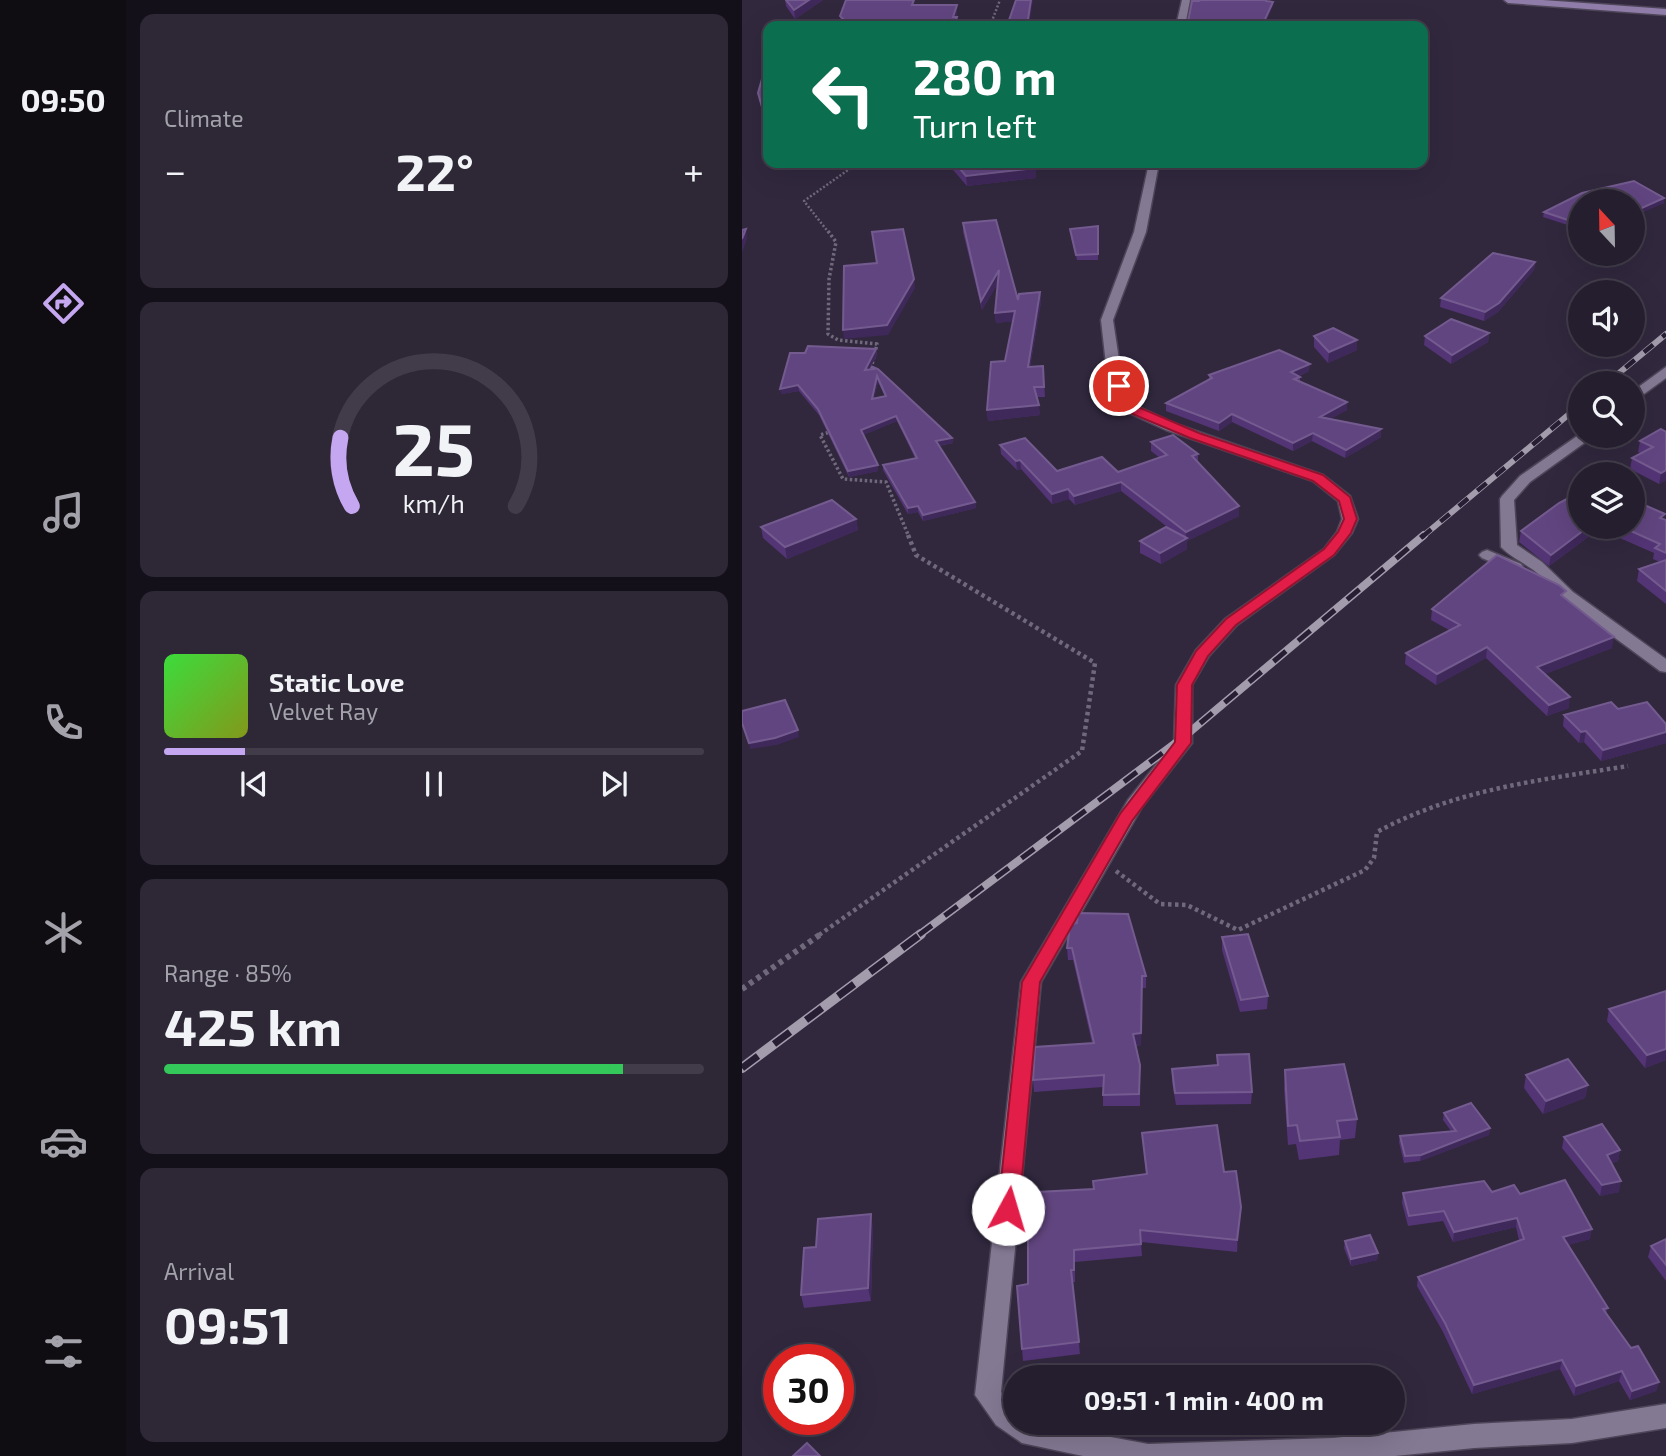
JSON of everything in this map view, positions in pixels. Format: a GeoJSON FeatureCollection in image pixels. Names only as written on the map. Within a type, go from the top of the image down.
{"type":"FeatureCollection","features":[{"type":"Feature","properties":{"kind":"main road"},"geometry":{"type":"LineString","coordinates":[[1508,0],[1666,12]]}},
{"type":"Feature","properties":{"kind":"street"},"geometry":{"type":"LineString","coordinates":[[1181,21],[1186,0]]}},
{"type":"Feature","properties":{"kind":"street"},"geometry":{"type":"LineString","coordinates":[[1153,168],[1140,232],[1107,320],[1114,373],[1125,399],[1134,410],[1171,426],[1318,478],[1345,499],[1350,519],[1344,533],[1329,552],[1231,622],[1202,654],[1184,685],[1183,743],[1135,804],[1031,982],[988,1395],[1005,1418],[1031,1434],[1148,1456],[1333,1450],[1474,1436],[1572,1431],[1666,1416]]}},
{"type":"Feature","properties":{"kind":"street"},"geometry":{"type":"LineString","coordinates":[[1645,388],[1666,371]]}},
{"type":"Feature","properties":{"kind":"street"},"geometry":{"type":"LineString","coordinates":[[1569,448],[1525,478],[1507,499],[1508,547],[1536,565],[1565,591],[1666,667]]}},
{"type":"Feature","properties":{"kind":"street"},"geometry":{"type":"LineString","coordinates":[[1487,555],[1565,591]]}},
{"type":"Feature","properties":{"kind":"path"},"geometry":{"type":"LineString","coordinates":[[992,21],[1000,0]]}},
{"type":"Feature","properties":{"kind":"path"},"geometry":{"type":"LineString","coordinates":[[851,168],[804,201],[836,242],[829,279],[828,334],[838,340],[877,344],[872,372],[859,375]]}},
{"type":"Feature","properties":{"kind":"path"},"geometry":{"type":"LineString","coordinates":[[742,989],[1082,751],[1095,663],[916,555],[886,482],[843,479],[820,435],[839,429]]}},
{"type":"Feature","properties":{"kind":"path"},"geometry":{"type":"LineString","coordinates":[[1105,854],[1107,863],[1160,904],[1187,905],[1238,930],[1331,885],[1355,877],[1374,858],[1377,832],[1406,815],[1483,790],[1628,766]]}},
{"type":"Feature","properties":{"kind":"building"},"geometry":{"type":"Polygon","coordinates":[[[786,0],[809,0],[794,10],[786,0]]]}},
{"type":"Feature","properties":{"kind":"building"},"geometry":{"type":"Polygon","coordinates":[[[846,0],[914,0],[912,5],[957,5],[953,17],[957,17],[956,21],[846,21],[840,16],[846,0]]]}},
{"type":"Feature","properties":{"kind":"building"},"geometry":{"type":"Polygon","coordinates":[[[1016,0],[1031,0],[1028,21],[1009,21],[1016,0]]]}},
{"type":"Feature","properties":{"kind":"building"},"geometry":{"type":"Polygon","coordinates":[[[1192,1],[1273,2],[1264,21],[1188,21],[1192,1]]]}},
{"type":"Feature","properties":{"kind":"building"},"geometry":{"type":"Polygon","coordinates":[[[763,76],[763,108],[758,93],[763,76]]]}},
{"type":"Feature","properties":{"kind":"building"},"geometry":{"type":"Polygon","coordinates":[[[959,168],[1036,168],[966,176],[959,168]]]}},
{"type":"Feature","properties":{"kind":"building"},"geometry":{"type":"Polygon","coordinates":[[[1634,181],[1664,198],[1645,207],[1645,189],[1599,189],[1634,181]]]}},
{"type":"Feature","properties":{"kind":"building"},"geometry":{"type":"Polygon","coordinates":[[[1568,200],[1568,220],[1544,212],[1568,200]]]}},
{"type":"Feature","properties":{"kind":"building"},"geometry":{"type":"Polygon","coordinates":[[[996,220],[1018,300],[1019,294],[1040,292],[1028,367],[1043,366],[1044,387],[1034,387],[1039,405],[987,410],[991,362],[1005,361],[1015,311],[995,313],[999,270],[981,301],[963,223],[996,220]]]}},
{"type":"Feature","properties":{"kind":"building"},"geometry":{"type":"Polygon","coordinates":[[[1098,226],[1098,254],[1076,255],[1070,229],[1098,226]]]}},
{"type":"Feature","properties":{"kind":"building"},"geometry":{"type":"Polygon","coordinates":[[[903,229],[914,279],[887,325],[843,330],[844,266],[877,263],[872,232],[903,229]]]}},
{"type":"Feature","properties":{"kind":"building"},"geometry":{"type":"Polygon","coordinates":[[[1493,253],[1535,262],[1499,303],[1485,312],[1441,298],[1493,253]]]}},
{"type":"Feature","properties":{"kind":"building"},"geometry":{"type":"Polygon","coordinates":[[[1451,319],[1489,333],[1452,355],[1425,336],[1451,319]]]}},
{"type":"Feature","properties":{"kind":"building"},"geometry":{"type":"Polygon","coordinates":[[[1333,328],[1357,340],[1329,352],[1314,336],[1333,328]]]}},
{"type":"Feature","properties":{"kind":"building"},"geometry":{"type":"Polygon","coordinates":[[[808,346],[876,349],[865,370],[874,369],[873,367],[878,369],[952,438],[936,441],[975,502],[923,515],[918,506],[908,508],[883,465],[917,458],[896,416],[861,430],[878,465],[848,471],[818,409],[798,385],[780,389],[790,353],[805,353],[808,346]],[[877,376],[872,399],[886,396],[877,376]]]}},
{"type":"Feature","properties":{"kind":"building"},"geometry":{"type":"Polygon","coordinates":[[[1279,350],[1310,364],[1291,372],[1300,377],[1294,379],[1347,402],[1320,417],[1381,429],[1346,450],[1313,433],[1293,443],[1232,414],[1219,423],[1166,403],[1212,378],[1209,375],[1279,350]]]}},
{"type":"Feature","properties":{"kind":"building"},"geometry":{"type":"Polygon","coordinates":[[[1661,429],[1666,432],[1666,470],[1661,473],[1645,465],[1645,462],[1632,458],[1653,447],[1645,443],[1645,438],[1661,429]]]}},
{"type":"Feature","properties":{"kind":"building"},"geometry":{"type":"Polygon","coordinates":[[[1173,435],[1198,454],[1192,456],[1239,506],[1186,532],[1121,482],[1074,496],[1068,489],[1052,494],[1020,460],[1016,461],[1000,445],[1025,438],[1057,471],[1102,457],[1118,472],[1167,455],[1151,442],[1173,435]]]}},
{"type":"Feature","properties":{"kind":"building"},"geometry":{"type":"Polygon","coordinates":[[[1568,498],[1568,539],[1572,539],[1551,555],[1521,531],[1568,498]]]}},
{"type":"Feature","properties":{"kind":"building"},"geometry":{"type":"Polygon","coordinates":[[[832,500],[856,519],[785,547],[761,527],[832,500]]]}},
{"type":"Feature","properties":{"kind":"building"},"geometry":{"type":"Polygon","coordinates":[[[1645,505],[1665,514],[1660,518],[1666,520],[1666,553],[1655,548],[1660,544],[1645,537],[1645,505]]]}},
{"type":"Feature","properties":{"kind":"building"},"geometry":{"type":"Polygon","coordinates":[[[1166,527],[1187,538],[1160,553],[1140,541],[1166,527]]]}},
{"type":"Feature","properties":{"kind":"building"},"geometry":{"type":"Polygon","coordinates":[[[1497,555],[1559,585],[1566,591],[1561,595],[1614,637],[1537,667],[1570,697],[1549,705],[1487,647],[1437,674],[1406,653],[1460,625],[1432,609],[1497,555]]]}},
{"type":"Feature","properties":{"kind":"building"},"geometry":{"type":"Polygon","coordinates":[[[1666,560],[1666,591],[1639,569],[1666,560]]]}},
{"type":"Feature","properties":{"kind":"building"},"geometry":{"type":"Polygon","coordinates":[[[785,700],[798,730],[749,743],[742,723],[742,711],[785,700]]]}},
{"type":"Feature","properties":{"kind":"building"},"geometry":{"type":"Polygon","coordinates":[[[1611,702],[1618,709],[1647,702],[1666,724],[1666,732],[1603,750],[1586,731],[1581,732],[1564,715],[1611,702]]]}},
{"type":"Feature","properties":{"kind":"building"},"geometry":{"type":"Polygon","coordinates":[[[1078,913],[1128,914],[1146,976],[1142,976],[1141,1033],[1133,1034],[1140,1065],[1139,1094],[1103,1095],[1104,1075],[1033,1080],[1035,1047],[1094,1043],[1072,948],[1067,948],[1070,925],[1077,923],[1078,913]]]}},
{"type":"Feature","properties":{"kind":"building"},"geometry":{"type":"Polygon","coordinates":[[[1248,934],[1268,996],[1241,1000],[1222,937],[1248,934]]]}},
{"type":"Feature","properties":{"kind":"building"},"geometry":{"type":"Polygon","coordinates":[[[1666,991],[1666,1049],[1647,1055],[1609,1009],[1666,991]]]}},
{"type":"Feature","properties":{"kind":"building"},"geometry":{"type":"Polygon","coordinates":[[[1249,1054],[1252,1092],[1175,1093],[1172,1069],[1218,1065],[1217,1055],[1249,1054]]]}},
{"type":"Feature","properties":{"kind":"building"},"geometry":{"type":"Polygon","coordinates":[[[1568,1059],[1588,1085],[1546,1101],[1526,1075],[1568,1059]]]}},
{"type":"Feature","properties":{"kind":"building"},"geometry":{"type":"Polygon","coordinates":[[[1344,1064],[1357,1119],[1337,1121],[1340,1137],[1300,1141],[1297,1125],[1288,1126],[1285,1070],[1344,1064]]]}},
{"type":"Feature","properties":{"kind":"building"},"geometry":{"type":"Polygon","coordinates":[[[1471,1103],[1490,1128],[1421,1155],[1405,1156],[1400,1136],[1456,1131],[1444,1113],[1471,1103]]]}},
{"type":"Feature","properties":{"kind":"building"},"geometry":{"type":"Polygon","coordinates":[[[1602,1124],[1620,1150],[1607,1155],[1621,1181],[1602,1185],[1564,1137],[1602,1124]]]}},
{"type":"Feature","properties":{"kind":"building"},"geometry":{"type":"Polygon","coordinates":[[[1217,1125],[1224,1172],[1236,1171],[1241,1207],[1237,1240],[1140,1230],[1141,1244],[1074,1250],[1074,1270],[1071,1270],[1079,1342],[1022,1349],[1017,1286],[1028,1284],[1028,1206],[1037,1205],[1037,1192],[1094,1189],[1093,1181],[1147,1174],[1142,1133],[1217,1125]]]}},
{"type":"Feature","properties":{"kind":"building"},"geometry":{"type":"Polygon","coordinates":[[[1565,1180],[1592,1229],[1563,1237],[1608,1308],[1603,1309],[1631,1348],[1638,1346],[1659,1382],[1632,1391],[1622,1371],[1576,1386],[1562,1360],[1474,1385],[1445,1323],[1418,1277],[1524,1239],[1517,1218],[1454,1232],[1444,1211],[1409,1216],[1403,1193],[1484,1181],[1492,1192],[1514,1185],[1520,1194],[1565,1180]]]}},
{"type":"Feature","properties":{"kind":"building"},"geometry":{"type":"Polygon","coordinates":[[[871,1214],[868,1288],[801,1295],[804,1248],[816,1247],[818,1219],[871,1214]]]}},
{"type":"Feature","properties":{"kind":"building"},"geometry":{"type":"Polygon","coordinates":[[[1370,1235],[1378,1253],[1351,1259],[1345,1241],[1370,1235]]]}},
{"type":"Feature","properties":{"kind":"building"},"geometry":{"type":"Polygon","coordinates":[[[1666,1239],[1666,1265],[1651,1246],[1666,1239]]]}},
{"type":"Feature","properties":{"kind":"building"},"geometry":{"type":"Polygon","coordinates":[[[807,1443],[820,1456],[793,1456],[807,1443]]]}},
{"type":"Feature","properties":{"kind":"railway"},"geometry":{"type":"LineString","coordinates":[[1621,371],[1666,334]]}},
{"type":"Feature","properties":{"kind":"railway"},"geometry":{"type":"LineString","coordinates":[[1422,537],[1568,415]]}},
{"type":"Feature","properties":{"kind":"railway"},"geometry":{"type":"LineString","coordinates":[[919,935],[1185,736],[1424,535]]}},
{"type":"Feature","properties":{"kind":"railway"},"geometry":{"type":"LineString","coordinates":[[742,1068],[921,934]]}},
{"type":"Feature","properties":{"kind":"route"},"geometry":{"type":"LineString","coordinates":[[1008,1209],[1031,982],[1126,818],[1183,743],[1184,685],[1202,654],[1231,622],[1329,552],[1344,533],[1350,519],[1345,499],[1318,478],[1267,462],[1134,410],[1119,386]]}}]}
